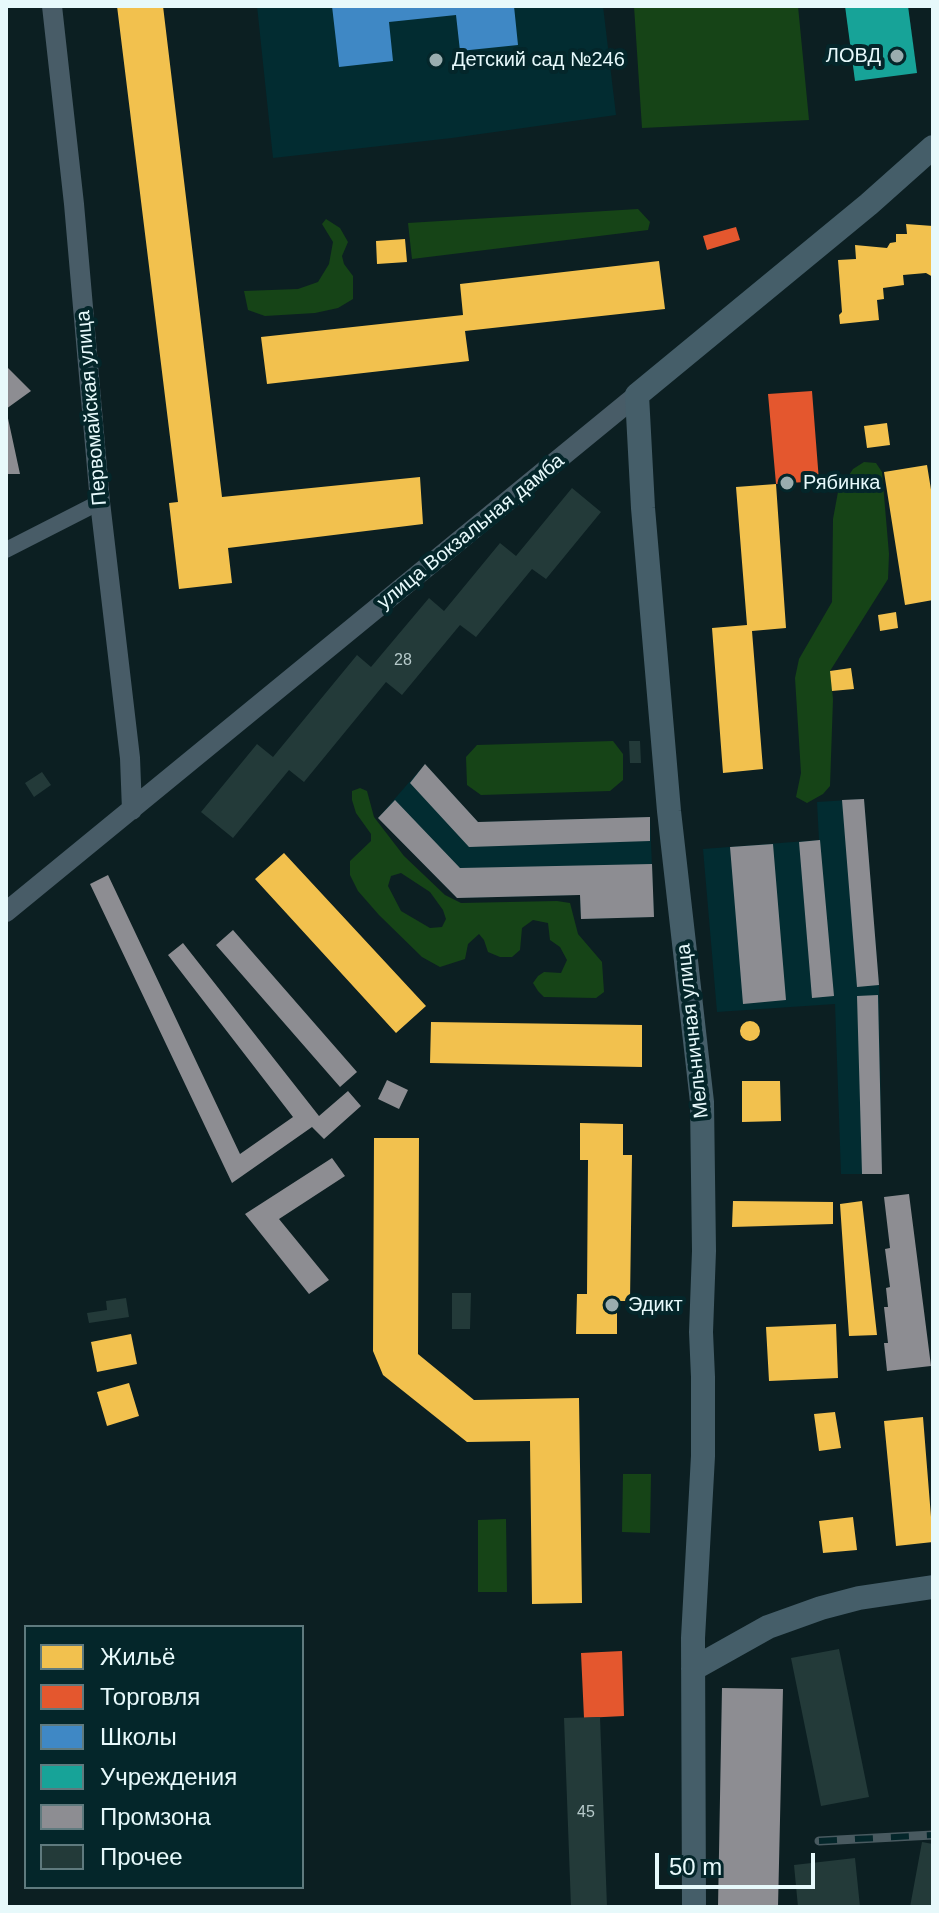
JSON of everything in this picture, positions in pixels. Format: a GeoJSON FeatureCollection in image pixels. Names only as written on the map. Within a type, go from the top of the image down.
{"type":"FeatureCollection","features":[{"type":"Feature","properties":{"kind":"main road","name":"улица Вокзальная дамба"},"geometry":{"type":"LineString","coordinates":[[637,395],[869,204],[933,147]]}},
{"type":"Feature","properties":{"kind":"main road","name":"Мельничная улица"},"geometry":{"type":"LineString","coordinates":[[637,395],[643,508],[668,796],[702,1102],[703,1456],[693,1669],[694,1907]]}},
{"type":"Feature","properties":{"kind":"main road"},"geometry":{"type":"LineString","coordinates":[[693,1669],[768,1627],[821,1608],[859,1598],[933,1587]]}},
{"type":"Feature","properties":{"kind":"street","name":"Первомайская улица"},"geometry":{"type":"LineString","coordinates":[[52,6],[75,214],[100,502],[130,758],[132,810]]}},
{"type":"Feature","properties":{"kind":"street","name":"улица Вокзальная дамба"},"geometry":{"type":"LineString","coordinates":[[6,912],[637,395]]}},
{"type":"Feature","properties":{"kind":"street"},"geometry":{"type":"LineString","coordinates":[[6,550],[100,502]]}},
{"type":"Feature","properties":{"kind":"shaded area","name":"Детский сад №246"},"geometry":{"type":"Polygon","coordinates":[[[257,6],[603,6],[616,115],[452,138],[273,158],[257,6]]]}},
{"type":"Feature","properties":{"kind":"shaded area"},"geometry":{"type":"Polygon","coordinates":[[[425,764],[478,822],[650,817],[654,917],[581,919],[580,895],[457,898],[378,818],[425,764]]]}},
{"type":"Feature","properties":{"kind":"shaded area"},"geometry":{"type":"Polygon","coordinates":[[[864,799],[879,985],[882,1174],[841,1174],[835,1004],[717,1012],[703,849],[819,840],[817,802],[864,799]]]}},
{"type":"Feature","properties":{"kind":"green space"},"geometry":{"type":"Polygon","coordinates":[[[634,6],[798,6],[809,120],[642,128],[634,6]]]}},
{"type":"Feature","properties":{"kind":"green space"},"geometry":{"type":"Polygon","coordinates":[[[638,209],[650,222],[648,230],[412,259],[408,223],[638,209]]]}},
{"type":"Feature","properties":{"kind":"green space"},"geometry":{"type":"Polygon","coordinates":[[[326,219],[340,228],[348,242],[342,256],[353,276],[353,299],[338,308],[315,313],[265,316],[248,310],[244,291],[298,289],[318,282],[329,264],[333,242],[322,224],[326,219]]]}},
{"type":"Feature","properties":{"kind":"green space"},"geometry":{"type":"Polygon","coordinates":[[[864,462],[876,463],[882,472],[888,579],[830,671],[833,699],[830,786],[807,803],[796,797],[801,773],[795,678],[799,659],[832,602],[833,519],[838,492],[853,469],[864,462]]]}},
{"type":"Feature","properties":{"kind":"green space"},"geometry":{"type":"Polygon","coordinates":[[[613,741],[623,754],[623,780],[610,791],[481,795],[467,785],[466,757],[477,745],[613,741]]]}},
{"type":"Feature","properties":{"kind":"green space"},"geometry":{"type":"Polygon","coordinates":[[[360,788],[367,791],[374,817],[404,856],[445,895],[461,903],[570,903],[578,934],[602,962],[604,992],[596,998],[544,997],[538,991],[533,983],[538,976],[544,972],[561,973],[567,960],[560,947],[550,940],[548,923],[533,920],[522,928],[520,950],[512,957],[500,957],[488,952],[479,934],[468,944],[465,959],[440,967],[422,957],[379,915],[358,891],[350,875],[350,861],[371,841],[371,834],[356,813],[352,791],[360,788]],[[401,873],[391,876],[388,886],[401,911],[430,928],[442,927],[446,919],[443,910],[430,892],[401,873]]]}},
{"type":"Feature","properties":{"kind":"green space"},"geometry":{"type":"Polygon","coordinates":[[[623,1474],[651,1474],[650,1533],[622,1532],[623,1474]]]}},
{"type":"Feature","properties":{"kind":"green space"},"geometry":{"type":"Polygon","coordinates":[[[506,1519],[507,1592],[478,1592],[478,1520],[506,1519]]]}},
{"type":"Feature","properties":{"kind":"building: Жильё"},"geometry":{"type":"Polygon","coordinates":[[[117,6],[163,6],[222,497],[420,477],[423,524],[228,548],[232,583],[179,589],[169,503],[178,502],[117,6]]]}},
{"type":"Feature","properties":{"kind":"building: Жильё"},"geometry":{"type":"Polygon","coordinates":[[[906,224],[933,226],[933,277],[926,273],[903,275],[904,285],[883,288],[884,299],[877,300],[879,320],[840,324],[838,260],[856,259],[855,245],[887,248],[890,243],[896,242],[896,234],[907,234],[906,224]]]}},
{"type":"Feature","properties":{"kind":"building: Жильё"},"geometry":{"type":"Polygon","coordinates":[[[405,239],[407,262],[377,264],[376,241],[405,239]]]}},
{"type":"Feature","properties":{"kind":"building: Жильё"},"geometry":{"type":"Polygon","coordinates":[[[659,261],[665,309],[465,331],[469,361],[267,384],[261,337],[463,315],[460,284],[659,261]]]}},
{"type":"Feature","properties":{"kind":"building: Жильё"},"geometry":{"type":"Polygon","coordinates":[[[887,423],[890,445],[867,448],[864,426],[887,423]]]}},
{"type":"Feature","properties":{"kind":"building: Жильё"},"geometry":{"type":"Polygon","coordinates":[[[927,465],[933,502],[933,600],[905,605],[884,472],[927,465]]]}},
{"type":"Feature","properties":{"kind":"building: Жильё"},"geometry":{"type":"Polygon","coordinates":[[[776,484],[786,628],[752,631],[763,769],[723,773],[712,628],[747,625],[736,487],[776,484]]]}},
{"type":"Feature","properties":{"kind":"building: Жильё"},"geometry":{"type":"Polygon","coordinates":[[[896,612],[898,628],[880,631],[878,615],[896,612]]]}},
{"type":"Feature","properties":{"kind":"building: Жильё"},"geometry":{"type":"Polygon","coordinates":[[[851,668],[854,689],[832,691],[830,671],[851,668]]]}},
{"type":"Feature","properties":{"kind":"building: Жильё"},"geometry":{"type":"Polygon","coordinates":[[[284,853],[426,1006],[396,1033],[255,879],[284,853]]]}},
{"type":"Feature","properties":{"kind":"building: Жильё"},"geometry":{"type":"Polygon","coordinates":[[[750,1021],[757,1024],[760,1031],[757,1038],[750,1041],[743,1038],[740,1031],[743,1024],[750,1021]]]}},
{"type":"Feature","properties":{"kind":"building: Жильё"},"geometry":{"type":"Polygon","coordinates":[[[431,1022],[642,1025],[642,1067],[430,1063],[431,1022]]]}},
{"type":"Feature","properties":{"kind":"building: Жильё"},"geometry":{"type":"Polygon","coordinates":[[[742,1081],[780,1081],[781,1121],[742,1122],[742,1081]]]}},
{"type":"Feature","properties":{"kind":"building: Жильё"},"geometry":{"type":"Polygon","coordinates":[[[580,1123],[623,1124],[623,1155],[632,1155],[630,1301],[617,1301],[617,1334],[576,1334],[577,1294],[587,1294],[588,1160],[580,1160],[580,1123]]]}},
{"type":"Feature","properties":{"kind":"building: Жильё"},"geometry":{"type":"Polygon","coordinates":[[[374,1138],[419,1138],[418,1354],[474,1400],[579,1398],[582,1603],[532,1604],[530,1441],[467,1442],[383,1375],[373,1351],[374,1138]]]}},
{"type":"Feature","properties":{"kind":"building: Жильё"},"geometry":{"type":"Polygon","coordinates":[[[733,1201],[833,1202],[833,1224],[732,1227],[733,1201]]]}},
{"type":"Feature","properties":{"kind":"building: Жильё"},"geometry":{"type":"Polygon","coordinates":[[[862,1201],[877,1335],[849,1336],[840,1204],[862,1201]]]}},
{"type":"Feature","properties":{"kind":"building: Жильё"},"geometry":{"type":"Polygon","coordinates":[[[836,1324],[838,1378],[769,1381],[766,1327],[836,1324]]]}},
{"type":"Feature","properties":{"kind":"building: Жильё"},"geometry":{"type":"Polygon","coordinates":[[[131,1334],[137,1364],[97,1372],[91,1342],[131,1334]]]}},
{"type":"Feature","properties":{"kind":"building: Жильё"},"geometry":{"type":"Polygon","coordinates":[[[129,1383],[139,1416],[107,1426],[97,1392],[129,1383]]]}},
{"type":"Feature","properties":{"kind":"building: Жильё"},"geometry":{"type":"Polygon","coordinates":[[[835,1412],[841,1448],[819,1451],[814,1414],[835,1412]]]}},
{"type":"Feature","properties":{"kind":"building: Жильё"},"geometry":{"type":"Polygon","coordinates":[[[923,1417],[933,1542],[896,1546],[884,1421],[923,1417]]]}},
{"type":"Feature","properties":{"kind":"building: Жильё"},"geometry":{"type":"Polygon","coordinates":[[[853,1517],[857,1550],[823,1553],[819,1521],[853,1517]]]}},
{"type":"Feature","properties":{"kind":"building: Торговля"},"geometry":{"type":"Polygon","coordinates":[[[736,227],[740,240],[707,250],[703,236],[736,227]]]}},
{"type":"Feature","properties":{"kind":"building: Торговля"},"geometry":{"type":"Polygon","coordinates":[[[812,391],[819,481],[776,484],[768,394],[812,391]]]}},
{"type":"Feature","properties":{"kind":"building: Торговля"},"geometry":{"type":"Polygon","coordinates":[[[622,1651],[624,1716],[584,1718],[581,1653],[622,1651]]]}},
{"type":"Feature","properties":{"kind":"building: Школы"},"geometry":{"type":"Polygon","coordinates":[[[332,6],[514,6],[518,45],[460,51],[456,15],[389,22],[393,61],[339,67],[332,6]]]}},
{"type":"Feature","properties":{"kind":"building: Учреждения"},"geometry":{"type":"Polygon","coordinates":[[[845,6],[908,6],[917,73],[855,81],[845,6]]]}},
{"type":"Feature","properties":{"kind":"building: Промзона"},"geometry":{"type":"Polygon","coordinates":[[[6,366],[31,391],[6,409],[6,366]]]}},
{"type":"Feature","properties":{"kind":"building: Промзона"},"geometry":{"type":"Polygon","coordinates":[[[6,409],[20,474],[6,474],[6,409]]]}},
{"type":"Feature","properties":{"kind":"building: Промзона"},"geometry":{"type":"Polygon","coordinates":[[[425,764],[478,822],[650,817],[650,841],[469,847],[410,783],[425,764]]]}},
{"type":"Feature","properties":{"kind":"building: Промзона"},"geometry":{"type":"Polygon","coordinates":[[[864,799],[879,985],[857,987],[842,800],[864,799]]]}},
{"type":"Feature","properties":{"kind":"building: Промзона"},"geometry":{"type":"Polygon","coordinates":[[[395,800],[460,868],[652,864],[654,917],[581,919],[580,895],[457,898],[378,818],[395,800]]]}},
{"type":"Feature","properties":{"kind":"building: Промзона"},"geometry":{"type":"Polygon","coordinates":[[[820,840],[834,996],[812,998],[799,842],[820,840]]]}},
{"type":"Feature","properties":{"kind":"building: Промзона"},"geometry":{"type":"Polygon","coordinates":[[[773,844],[786,1000],[743,1004],[730,847],[773,844]]]}},
{"type":"Feature","properties":{"kind":"building: Промзона"},"geometry":{"type":"Polygon","coordinates":[[[108,875],[240,1154],[293,1117],[168,955],[183,943],[319,1116],[348,1091],[361,1106],[324,1139],[312,1127],[232,1183],[90,884],[108,875]]]}},
{"type":"Feature","properties":{"kind":"building: Промзона"},"geometry":{"type":"Polygon","coordinates":[[[233,930],[357,1072],[340,1087],[216,945],[233,930]]]}},
{"type":"Feature","properties":{"kind":"building: Промзона"},"geometry":{"type":"Polygon","coordinates":[[[878,995],[882,1174],[862,1174],[857,996],[878,995]]]}},
{"type":"Feature","properties":{"kind":"building: Промзона"},"geometry":{"type":"Polygon","coordinates":[[[387,1080],[408,1090],[399,1109],[378,1099],[387,1080]]]}},
{"type":"Feature","properties":{"kind":"building: Промзона"},"geometry":{"type":"Polygon","coordinates":[[[332,1158],[345,1176],[279,1219],[329,1280],[309,1294],[245,1214],[332,1158]]]}},
{"type":"Feature","properties":{"kind":"building: Промзона"},"geometry":{"type":"Polygon","coordinates":[[[909,1194],[931,1366],[887,1371],[884,1307],[888,1307],[886,1288],[890,1287],[885,1249],[890,1248],[884,1197],[909,1194]]]}},
{"type":"Feature","properties":{"kind":"building: Промзона"},"geometry":{"type":"Polygon","coordinates":[[[722,1688],[783,1689],[778,1907],[718,1907],[722,1688]]]}},
{"type":"Feature","properties":{"kind":"building: Прочее"},"geometry":{"type":"Polygon","coordinates":[[[572,488],[601,512],[546,579],[532,569],[476,637],[460,625],[402,695],[386,682],[304,782],[289,770],[233,838],[201,812],[257,744],[273,757],[357,655],[371,667],[429,598],[444,611],[500,543],[516,556],[572,488]]]}},
{"type":"Feature","properties":{"kind":"building: Прочее"},"geometry":{"type":"Polygon","coordinates":[[[629,741],[640,741],[641,763],[630,763],[629,741]]]}},
{"type":"Feature","properties":{"kind":"building: Прочее"},"geometry":{"type":"Polygon","coordinates":[[[42,772],[51,785],[34,797],[25,783],[42,772]]]}},
{"type":"Feature","properties":{"kind":"building: Прочее"},"geometry":{"type":"Polygon","coordinates":[[[452,1293],[471,1293],[470,1329],[452,1329],[452,1293]]]}},
{"type":"Feature","properties":{"kind":"building: Прочее"},"geometry":{"type":"Polygon","coordinates":[[[126,1298],[129,1317],[89,1323],[87,1313],[107,1310],[106,1301],[126,1298]]]}},
{"type":"Feature","properties":{"kind":"building: Прочее"},"geometry":{"type":"Polygon","coordinates":[[[839,1649],[869,1797],[821,1806],[791,1658],[839,1649]]]}},
{"type":"Feature","properties":{"kind":"building: Прочее"},"geometry":{"type":"Polygon","coordinates":[[[600,1717],[607,1907],[571,1907],[564,1718],[600,1717]]]}},
{"type":"Feature","properties":{"kind":"building: Прочее"},"geometry":{"type":"Polygon","coordinates":[[[922,1842],[933,1844],[933,1907],[910,1907],[922,1842]]]}},
{"type":"Feature","properties":{"kind":"building: Прочее"},"geometry":{"type":"Polygon","coordinates":[[[855,1858],[860,1907],[798,1907],[794,1865],[855,1858]]]}},
{"type":"Feature","properties":{"kind":"railway"},"geometry":{"type":"LineString","coordinates":[[819,1841],[933,1835]]}},
{"type":"Feature","properties":{"kind":"place","name":"ЛОВД"},"geometry":{"type":"Point","coordinates":[897,56]}},
{"type":"Feature","properties":{"kind":"place","name":"Детский сад №246"},"geometry":{"type":"Point","coordinates":[436,60]}},
{"type":"Feature","properties":{"kind":"place","name":"Рябинка"},"geometry":{"type":"Point","coordinates":[787,483]}},
{"type":"Feature","properties":{"kind":"place","name":"Эдикт"},"geometry":{"type":"Point","coordinates":[612,1305]}}]}
